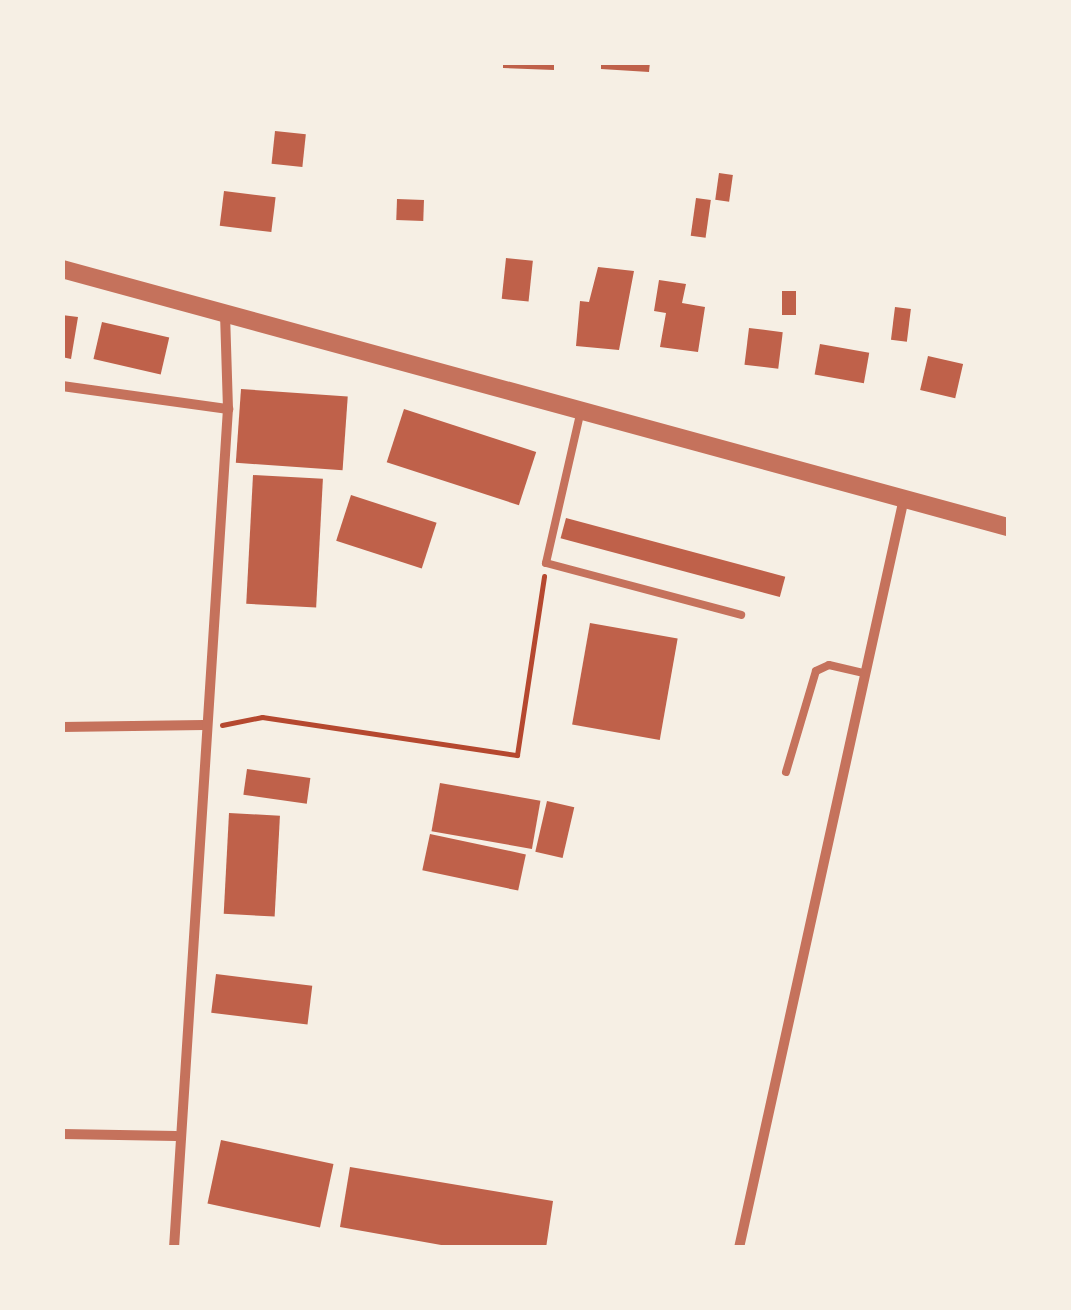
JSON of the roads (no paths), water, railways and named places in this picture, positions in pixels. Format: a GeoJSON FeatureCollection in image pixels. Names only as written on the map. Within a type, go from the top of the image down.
{"type":"FeatureCollection","features":[{"type":"Feature","properties":{"kind":"street"},"geometry":{"type":"LineString","coordinates":[[62,269],[1008,527]]}},
{"type":"Feature","properties":{"kind":"street"},"geometry":{"type":"LineString","coordinates":[[174,1248],[176,1136],[228,409],[224,313]]}},
{"type":"Feature","properties":{"kind":"street"},"geometry":{"type":"LineString","coordinates":[[62,386],[228,409]]}},
{"type":"Feature","properties":{"kind":"street"},"geometry":{"type":"LineString","coordinates":[[740,1248],[904,498]]}},
{"type":"Feature","properties":{"kind":"street"},"geometry":{"type":"LineString","coordinates":[[62,728],[204,725]]}},
{"type":"Feature","properties":{"kind":"street"},"geometry":{"type":"LineString","coordinates":[[62,1134],[176,1136]]}},
{"type":"Feature","properties":{"kind":"lane"},"geometry":{"type":"LineString","coordinates":[[581,410],[546,563],[741,615]]}},
{"type":"Feature","properties":{"kind":"lane"},"geometry":{"type":"LineString","coordinates":[[786,772],[816,671],[829,665],[865,673]]}}]}
